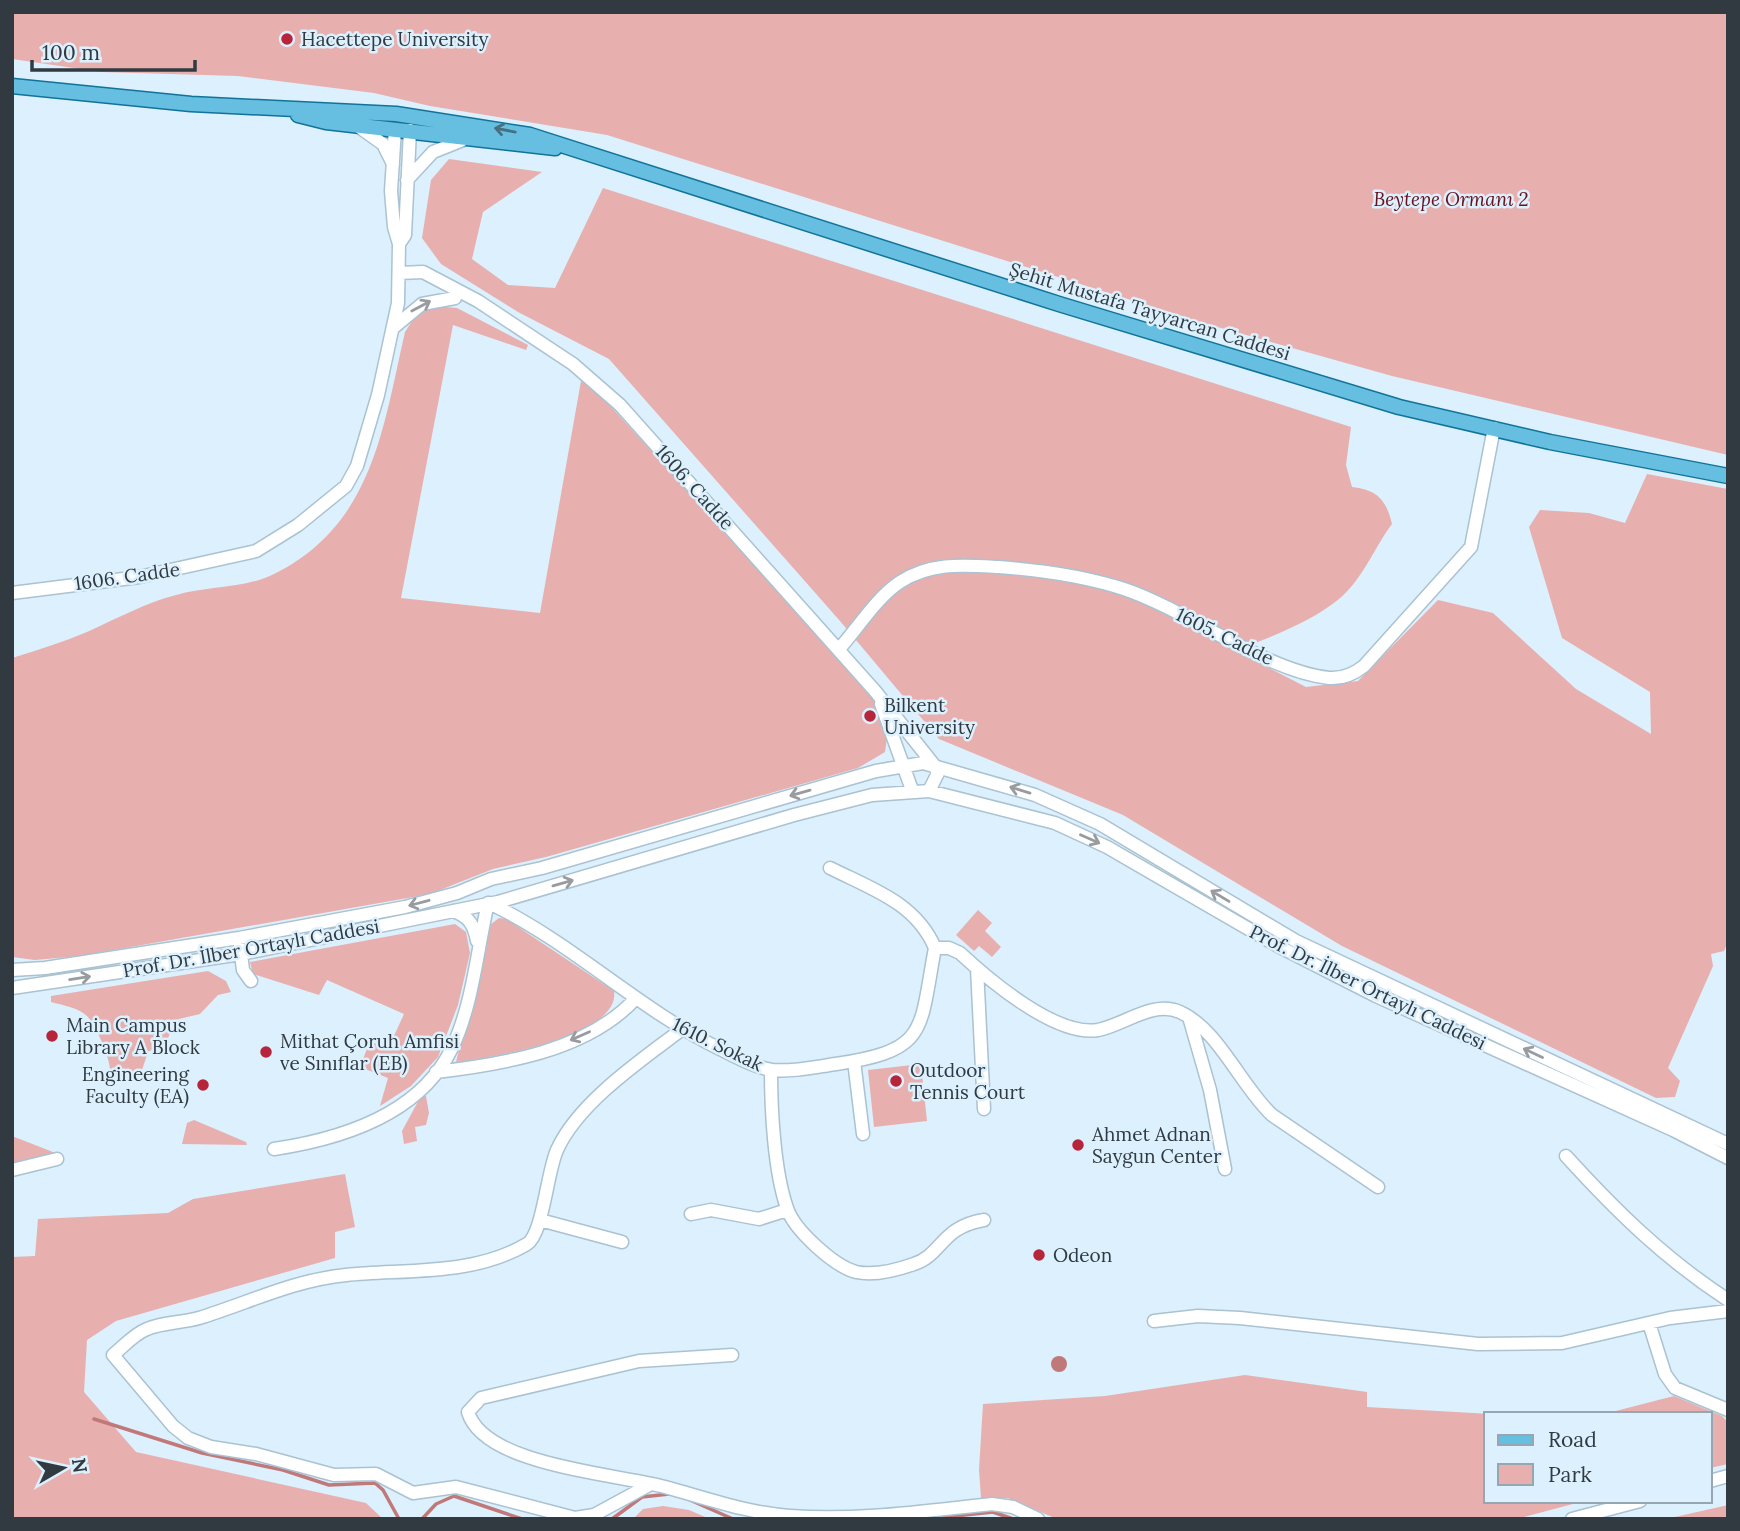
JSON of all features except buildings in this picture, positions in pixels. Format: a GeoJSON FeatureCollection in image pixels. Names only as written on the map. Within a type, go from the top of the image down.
{"type":"FeatureCollection","features":[{"type":"Feature","properties":{"kind":"main road","name":"Şehit Mustafa Tayyarcan Caddesi"},"geometry":{"type":"LineString","coordinates":[[12,86],[530,135],[1399,407],[1728,476]]}},
{"type":"Feature","properties":{"kind":"main road","name":"Şehit Mustafa Tayyarcan Caddesi"},"geometry":{"type":"LineString","coordinates":[[280,111],[359,127],[403,122],[469,138],[531,148],[570,149]]}},
{"type":"Feature","properties":{"kind":"street"},"geometry":{"type":"LineString","coordinates":[[399,272],[399,244],[394,227],[393,164],[403,122]]}},
{"type":"Feature","properties":{"kind":"street"},"geometry":{"type":"LineString","coordinates":[[399,244],[405,235],[403,122]]}},
{"type":"Feature","properties":{"kind":"street"},"geometry":{"type":"LineString","coordinates":[[359,127],[383,144],[393,164]]}},
{"type":"Feature","properties":{"kind":"street"},"geometry":{"type":"LineString","coordinates":[[406,181],[433,152],[469,138]]}},
{"type":"Feature","properties":{"kind":"street","name":"1606. Cadde"},"geometry":{"type":"LineString","coordinates":[[12,593],[139,577],[232,558],[256,551],[298,525],[346,486],[357,466],[378,395],[393,328],[398,303],[399,272],[423,272],[478,301],[573,364],[620,405],[839,649],[934,765]]}},
{"type":"Feature","properties":{"kind":"street","name":"1606. Cadde"},"geometry":{"type":"LineString","coordinates":[[413,274],[475,308],[491,311]]}},
{"type":"Feature","properties":{"kind":"street"},"geometry":{"type":"LineString","coordinates":[[393,328],[422,304],[456,298]]}},
{"type":"Feature","properties":{"kind":"street","name":"1605. Cadde"},"geometry":{"type":"LineString","coordinates":[[839,649],[898,583],[923,570],[961,565],[1021,569],[1108,584],[1149,598],[1294,668],[1331,678],[1346,676],[1364,666],[1471,547],[1494,428]]}},
{"type":"Feature","properties":{"kind":"street","name":"1606. Cadde"},"geometry":{"type":"LineString","coordinates":[[875,691],[905,765]]}},
{"type":"Feature","properties":{"kind":"street"},"geometry":{"type":"LineString","coordinates":[[905,765],[912,790]]}},
{"type":"Feature","properties":{"kind":"street","name":"Prof. Dr. İlber Ortaylı Caddesi"},"geometry":{"type":"LineString","coordinates":[[12,970],[45,968],[239,939],[405,907],[488,881],[905,765],[934,765],[1035,795],[1100,824],[1296,941],[1728,1144]]}},
{"type":"Feature","properties":{"kind":"street"},"geometry":{"type":"LineString","coordinates":[[929,791],[936,783],[938,774],[934,765]]}},
{"type":"Feature","properties":{"kind":"street","name":"Prof. Dr. İlber Ortaylı Caddesi"},"geometry":{"type":"LineString","coordinates":[[12,988],[241,954],[453,911],[499,901],[794,815],[872,796],[912,790],[929,791],[1055,823],[1097,842],[1315,965],[1728,1158]]}},
{"type":"Feature","properties":{"kind":"street"},"geometry":{"type":"LineString","coordinates":[[830,868],[905,905],[927,929],[935,948],[949,948],[960,953],[1039,1013],[1077,1029],[1097,1030],[1164,1009],[1189,1017],[1203,1027],[1257,1101],[1272,1115],[1378,1187]]}},
{"type":"Feature","properties":{"kind":"street"},"geometry":{"type":"LineString","coordinates":[[274,1149],[347,1134],[394,1110],[436,1072],[452,1049],[460,1028],[484,919],[499,901],[503,897],[503,888],[499,881],[488,881],[480,888],[481,897],[499,901],[507,912]]}},
{"type":"Feature","properties":{"kind":"street","name":"1610. Sokak"},"geometry":{"type":"LineString","coordinates":[[499,901],[522,920],[681,1030],[754,1065],[771,1070],[793,1070],[853,1061],[897,1050],[906,1045],[917,1030],[935,948]]}},
{"type":"Feature","properties":{"kind":"street"},"geometry":{"type":"LineString","coordinates":[[453,911],[464,914],[471,922],[478,946]]}},
{"type":"Feature","properties":{"kind":"street"},"geometry":{"type":"LineString","coordinates":[[484,919],[498,911],[507,912],[522,920]]}},
{"type":"Feature","properties":{"kind":"street"},"geometry":{"type":"LineString","coordinates":[[239,939],[243,970],[251,981]]}},
{"type":"Feature","properties":{"kind":"street"},"geometry":{"type":"LineString","coordinates":[[142,953],[145,968]]}},
{"type":"Feature","properties":{"kind":"street"},"geometry":{"type":"LineString","coordinates":[[977,968],[984,1109]]}},
{"type":"Feature","properties":{"kind":"street"},"geometry":{"type":"LineString","coordinates":[[436,1072],[525,1056],[575,1039],[607,1024],[636,998]]}},
{"type":"Feature","properties":{"kind":"street"},"geometry":{"type":"LineString","coordinates":[[1189,1017],[1207,1079],[1225,1169]]}},
{"type":"Feature","properties":{"kind":"street"},"geometry":{"type":"LineString","coordinates":[[651,1484],[594,1515],[575,1518],[456,1488],[413,1493],[376,1474],[334,1475],[256,1454],[211,1447],[188,1438],[173,1426],[113,1354],[147,1329],[199,1318],[292,1286],[344,1275],[456,1268],[510,1252],[531,1242],[540,1220],[547,1178],[556,1151],[570,1126],[601,1094],[681,1030]]}},
{"type":"Feature","properties":{"kind":"street"},"geometry":{"type":"LineString","coordinates":[[853,1061],[863,1134]]}},
{"type":"Feature","properties":{"kind":"street"},"geometry":{"type":"LineString","coordinates":[[771,1070],[771,1105],[787,1210],[808,1239],[854,1271],[866,1273],[917,1264],[954,1230],[984,1220]]}},
{"type":"Feature","properties":{"kind":"street"},"geometry":{"type":"LineString","coordinates":[[1566,1156],[1619,1214],[1662,1253],[1728,1300]]}},
{"type":"Feature","properties":{"kind":"street"},"geometry":{"type":"LineString","coordinates":[[12,1170],[57,1159]]}},
{"type":"Feature","properties":{"kind":"street"},"geometry":{"type":"LineString","coordinates":[[691,1214],[711,1210],[759,1219],[787,1210]]}},
{"type":"Feature","properties":{"kind":"street"},"geometry":{"type":"LineString","coordinates":[[540,1220],[622,1242]]}},
{"type":"Feature","properties":{"kind":"street"},"geometry":{"type":"LineString","coordinates":[[1154,1321],[1198,1316],[1240,1318],[1478,1344],[1562,1343],[1649,1323],[1728,1311]]}},
{"type":"Feature","properties":{"kind":"street"},"geometry":{"type":"LineString","coordinates":[[1649,1323],[1665,1374],[1675,1388],[1728,1410]]}},
{"type":"Feature","properties":{"kind":"street"},"geometry":{"type":"LineString","coordinates":[[732,1355],[615,1366],[481,1398],[468,1412],[471,1423],[487,1436],[511,1449],[584,1473],[651,1484],[743,1509],[788,1516],[866,1518],[992,1504],[1013,1507],[1038,1519]]}},
{"type":"Feature","properties":{"kind":"street"},"geometry":{"type":"LineString","coordinates":[[1572,1519],[1632,1503]]}},
{"type":"Feature","properties":{"kind":"green space","name":"Beytepe Ormanı 2"},"geometry":{"type":"Polygon","coordinates":[[[12,12],[1728,12],[1728,455],[1392,376],[1207,324],[607,135],[430,106],[374,93],[238,76],[101,72],[12,59],[12,12]]]}},
{"type":"Feature","properties":{"kind":"green space"},"geometry":{"type":"Polygon","coordinates":[[[449,159],[542,172],[483,212],[472,259],[508,285],[555,288],[603,188],[1351,427],[1346,465],[1352,487],[1379,497],[1387,508],[1392,524],[1362,573],[1328,608],[1236,651],[1306,687],[1358,681],[1438,600],[1493,613],[1576,689],[1651,734],[1650,692],[1562,638],[1529,527],[1540,510],[1589,513],[1625,523],[1647,474],[1728,489],[1728,942],[1724,951],[1711,954],[1713,966],[1668,1068],[1680,1081],[1675,1097],[1656,1098],[1342,946],[1123,815],[939,739],[840,621],[609,359],[518,312],[441,264],[422,238],[431,180],[449,159]]]}},
{"type":"Feature","properties":{"kind":"green space"},"geometry":{"type":"Polygon","coordinates":[[[435,306],[457,308],[528,345],[526,350],[453,325],[401,598],[540,613],[581,381],[598,392],[872,692],[888,731],[885,752],[858,768],[546,857],[493,869],[430,894],[80,956],[35,960],[12,957],[12,658],[78,636],[164,598],[262,579],[307,553],[333,529],[353,501],[380,438],[405,332],[416,315],[435,306]]]}},
{"type":"Feature","properties":{"kind":"green space"},"geometry":{"type":"Polygon","coordinates":[[[978,910],[992,923],[985,931],[1001,947],[992,957],[979,946],[974,951],[956,935],[978,910]]]}},
{"type":"Feature","properties":{"kind":"green space"},"geometry":{"type":"Polygon","coordinates":[[[499,918],[506,919],[614,991],[611,1007],[597,1021],[576,1033],[523,1050],[456,1062],[491,924],[499,918]]]}},
{"type":"Feature","properties":{"kind":"green space"},"geometry":{"type":"Polygon","coordinates":[[[455,924],[466,932],[470,953],[458,1005],[438,1057],[411,1086],[380,1106],[388,1078],[360,1067],[370,1041],[388,1049],[404,1014],[327,980],[319,995],[253,974],[250,962],[455,924]]]}},
{"type":"Feature","properties":{"kind":"green space"},"geometry":{"type":"Polygon","coordinates":[[[208,971],[226,981],[231,992],[218,995],[200,1014],[175,1020],[167,1041],[148,1052],[139,1079],[110,1070],[99,1035],[85,1014],[51,1002],[51,996],[208,971]]]}},
{"type":"Feature","properties":{"kind":"green space"},"geometry":{"type":"Polygon","coordinates":[[[921,1064],[927,1121],[874,1127],[868,1070],[921,1064]]]}},
{"type":"Feature","properties":{"kind":"green space"},"geometry":{"type":"Polygon","coordinates":[[[421,1096],[426,1096],[429,1113],[426,1125],[415,1127],[417,1141],[404,1144],[402,1131],[421,1096]]]}},
{"type":"Feature","properties":{"kind":"green space"},"geometry":{"type":"Polygon","coordinates":[[[194,1120],[246,1142],[247,1145],[182,1144],[187,1123],[194,1120]]]}},
{"type":"Feature","properties":{"kind":"green space"},"geometry":{"type":"Polygon","coordinates":[[[12,1136],[58,1154],[12,1167],[12,1136]]]}},
{"type":"Feature","properties":{"kind":"green space"},"geometry":{"type":"Polygon","coordinates":[[[345,1174],[355,1227],[335,1232],[335,1258],[116,1321],[87,1340],[84,1392],[136,1452],[366,1503],[383,1519],[12,1519],[12,1257],[35,1256],[38,1219],[168,1213],[193,1199],[345,1174]]]}},
{"type":"Feature","properties":{"kind":"green space"},"geometry":{"type":"Polygon","coordinates":[[[1245,1375],[1367,1392],[1367,1407],[1484,1414],[1484,1503],[1577,1503],[1517,1519],[1057,1519],[1008,1498],[981,1498],[979,1470],[983,1404],[1105,1396],[1245,1375]]]}},
{"type":"Feature","properties":{"kind":"green space"},"geometry":{"type":"Polygon","coordinates":[[[1674,1396],[1722,1416],[1728,1422],[1728,1464],[1712,1468],[1712,1412],[1612,1412],[1674,1396]]]}},
{"type":"Feature","properties":{"kind":"green space"},"geometry":{"type":"Polygon","coordinates":[[[1728,1505],[1728,1519],[1666,1519],[1728,1505]]]}},
{"type":"Feature","properties":{"kind":"green space"},"geometry":{"type":"Polygon","coordinates":[[[663,1506],[689,1510],[710,1519],[633,1519],[643,1509],[663,1506]]]}},
{"type":"Feature","properties":{"kind":"shaded area"},"geometry":{"type":"Polygon","coordinates":[[[1059,1356],[1067,1364],[1059,1372],[1051,1364],[1059,1356]]]}},
{"type":"Feature","properties":{"kind":"waterway"},"geometry":{"type":"LineString","coordinates":[[94,1419],[202,1453],[283,1470],[329,1485],[375,1483],[383,1490],[399,1519]]}},
{"type":"Feature","properties":{"kind":"waterway"},"geometry":{"type":"LineString","coordinates":[[612,1519],[642,1497],[669,1494]]}},
{"type":"Feature","properties":{"kind":"waterway"},"geometry":{"type":"LineString","coordinates":[[422,1519],[436,1504],[454,1496],[522,1519]]}},
{"type":"Feature","properties":{"kind":"waterway"},"geometry":{"type":"LineString","coordinates":[[690,1500],[733,1519]]}},
{"type":"Feature","properties":{"kind":"waterway"},"geometry":{"type":"LineString","coordinates":[[927,1519],[993,1512],[1013,1519]]}},
{"type":"Feature","properties":{"kind":"place","name":"Hacettepe University"},"geometry":{"type":"Point","coordinates":[287,39]}},
{"type":"Feature","properties":{"kind":"place","name":"Bilkent University"},"geometry":{"type":"Point","coordinates":[870,716]}},
{"type":"Feature","properties":{"kind":"place","name":"Main Campus Library A Block"},"geometry":{"type":"Point","coordinates":[52,1036]}},
{"type":"Feature","properties":{"kind":"place","name":"Mithat Çoruh Amfisi ve Sınıflar (EB)"},"geometry":{"type":"Point","coordinates":[266,1052]}},
{"type":"Feature","properties":{"kind":"place","name":"Outdoor Tennis Court"},"geometry":{"type":"Point","coordinates":[896,1081]}},
{"type":"Feature","properties":{"kind":"place","name":"Engineering Faculty (EA)"},"geometry":{"type":"Point","coordinates":[203,1085]}},
{"type":"Feature","properties":{"kind":"place","name":"Ahmet Adnan Saygun Center"},"geometry":{"type":"Point","coordinates":[1078,1145]}},
{"type":"Feature","properties":{"kind":"place","name":"Odeon"},"geometry":{"type":"Point","coordinates":[1039,1255]}}]}
